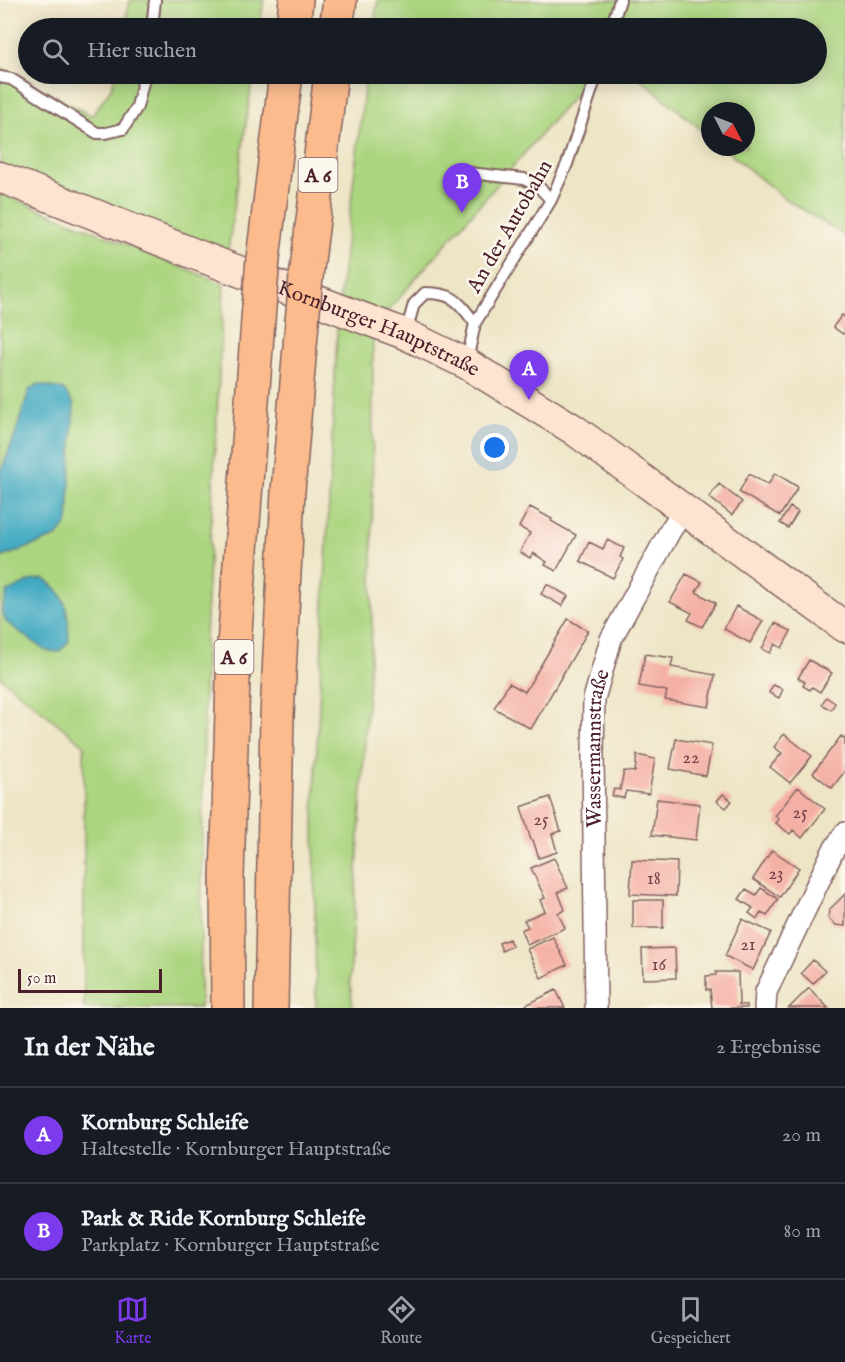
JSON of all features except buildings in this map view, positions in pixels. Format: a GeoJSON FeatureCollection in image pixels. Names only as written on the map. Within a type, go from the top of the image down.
{"type":"FeatureCollection","features":[{"type":"Feature","properties":{"kind":"highway"},"geometry":{"type":"LineString","coordinates":[[293,18],[296,0]]}},
{"type":"Feature","properties":{"kind":"highway"},"geometry":{"type":"LineString","coordinates":[[337,18],[340,0]]}},
{"type":"Feature","properties":{"kind":"highway","name":"A 6"},"geometry":{"type":"LineString","coordinates":[[228,1008],[227,879],[234,645],[263,259],[285,84]]}},
{"type":"Feature","properties":{"kind":"highway","name":"A 6"},"geometry":{"type":"LineString","coordinates":[[271,1008],[278,693],[288,491],[306,277],[330,84]]}},
{"type":"Feature","properties":{"kind":"main road","name":"Kornburger Hauptstraße"},"geometry":{"type":"LineString","coordinates":[[0,177],[405,334],[467,364],[573,429],[845,627]]}},
{"type":"Feature","properties":{"kind":"street","name":"Wassermannstraße"},"geometry":{"type":"LineString","coordinates":[[596,1008],[594,699],[611,639],[670,531],[684,510]]}},
{"type":"Feature","properties":{"kind":"street"},"geometry":{"type":"LineString","coordinates":[[765,1008],[766,992],[839,855],[845,833]]}},
{"type":"Feature","properties":{"kind":"lane"},"geometry":{"type":"LineString","coordinates":[[153,18],[155,0]]}},
{"type":"Feature","properties":{"kind":"lane"},"geometry":{"type":"LineString","coordinates":[[614,18],[620,0]]}},
{"type":"Feature","properties":{"kind":"lane"},"geometry":{"type":"LineString","coordinates":[[0,77],[18,83]]}},
{"type":"Feature","properties":{"kind":"lane"},"geometry":{"type":"LineString","coordinates":[[19,84],[97,133],[105,133],[123,129],[137,107],[142,84]]}},
{"type":"Feature","properties":{"kind":"lane","name":"An der Autobahn"},"geometry":{"type":"LineString","coordinates":[[467,364],[475,323],[551,200],[567,164],[594,84]]}},
{"type":"Feature","properties":{"kind":"lane"},"geometry":{"type":"LineString","coordinates":[[469,173],[524,179],[538,186],[551,200]]}},
{"type":"Feature","properties":{"kind":"lane"},"geometry":{"type":"LineString","coordinates":[[405,334],[414,304],[425,293],[444,293],[461,305],[475,323]]}},
{"type":"Feature","properties":{"kind":"green space"},"geometry":{"type":"Polygon","coordinates":[[[130,0],[264,0],[261,18],[126,18],[130,0]]]}},
{"type":"Feature","properties":{"kind":"green space"},"geometry":{"type":"Polygon","coordinates":[[[378,0],[845,0],[845,236],[784,198],[733,156],[755,156],[755,102],[701,102],[701,129],[647,84],[827,84],[827,18],[375,18],[378,0]]]}},
{"type":"Feature","properties":{"kind":"green space"},"geometry":{"type":"Polygon","coordinates":[[[0,68],[18,77],[18,84],[31,84],[92,116],[113,84],[252,84],[228,251],[0,171],[0,68]]]}},
{"type":"Feature","properties":{"kind":"green space"},"geometry":{"type":"Polygon","coordinates":[[[365,84],[584,84],[373,328],[372,627],[350,982],[353,1008],[316,1008],[314,808],[338,313],[365,84]]]}},
{"type":"Feature","properties":{"kind":"green space"},"geometry":{"type":"Polygon","coordinates":[[[0,193],[224,284],[205,636],[200,1008],[84,1008],[84,745],[0,677],[0,558],[58,536],[15,435],[0,474],[0,193]]]}},
{"type":"Feature","properties":{"kind":"water"},"geometry":{"type":"Polygon","coordinates":[[[38,384],[64,390],[74,404],[68,522],[58,536],[0,558],[0,474],[29,390],[38,384]]]}},
{"type":"Feature","properties":{"kind":"water"},"geometry":{"type":"Polygon","coordinates":[[[44,579],[58,591],[66,606],[69,641],[59,652],[46,651],[6,622],[2,610],[7,592],[33,580],[44,579]]]}},
{"type":"Feature","properties":{"kind":"place","name":"Park & Ride Kornburg Schleife"},"geometry":{"type":"Point","coordinates":[462,213]}},
{"type":"Feature","properties":{"kind":"place","name":"Kornburg Schleife"},"geometry":{"type":"Point","coordinates":[529,400]}}]}
